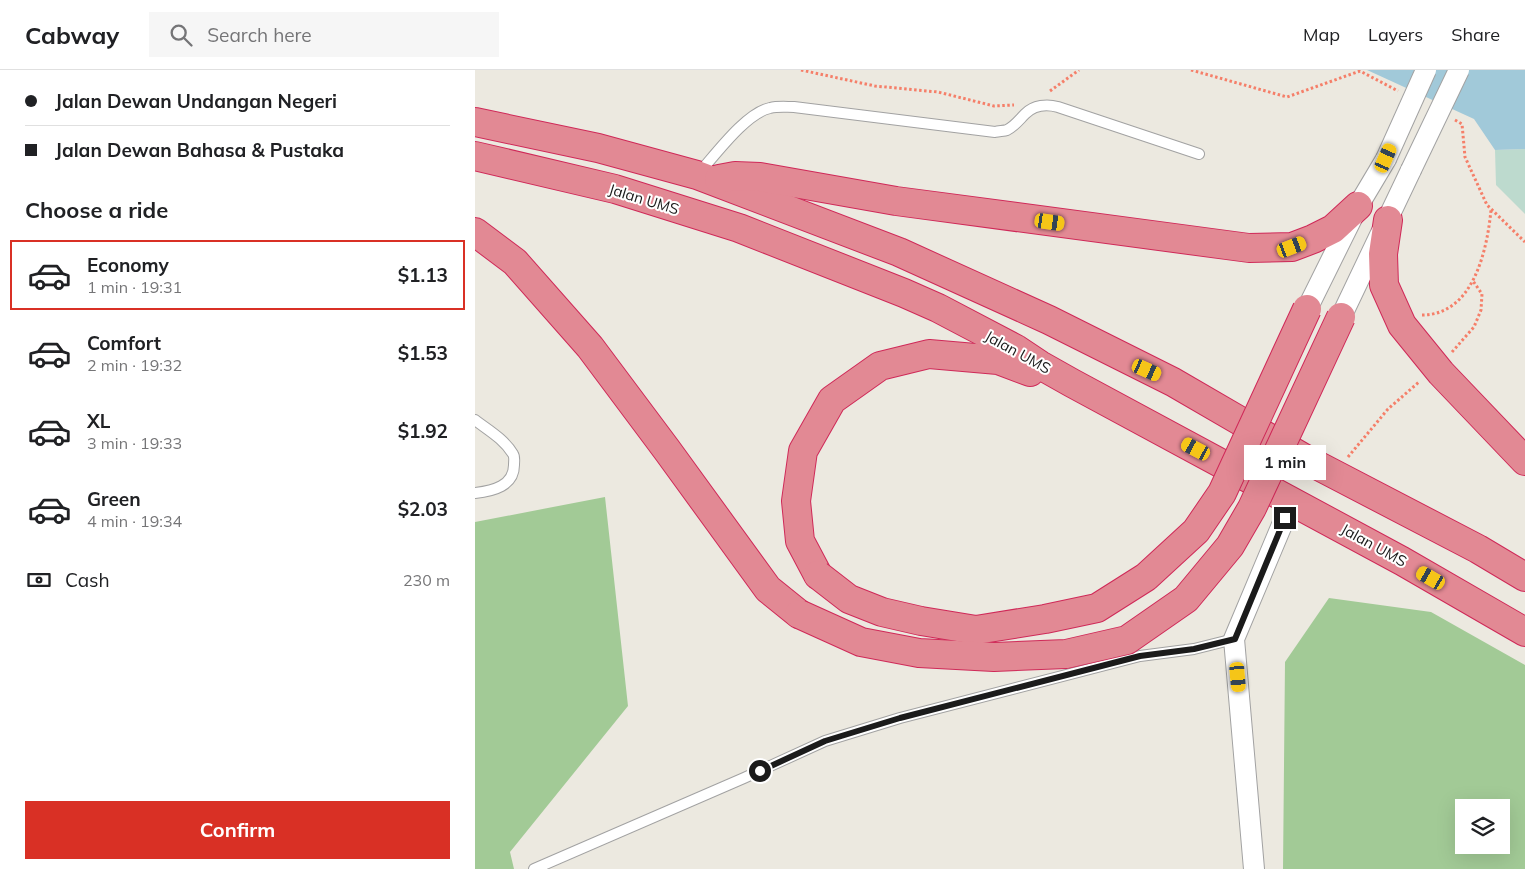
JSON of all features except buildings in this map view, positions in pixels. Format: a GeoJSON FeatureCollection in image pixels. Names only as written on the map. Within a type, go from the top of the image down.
{"type":"FeatureCollection","features":[{"type":"Feature","properties":{"kind":"highway"},"geometry":{"type":"LineString","coordinates":[[475,122],[598,148],[705,178],[899,252],[1049,320],[1173,382],[1309,461],[1478,549],[1525,577]]}},
{"type":"Feature","properties":{"kind":"highway","name":"Jalan UMS"},"geometry":{"type":"LineString","coordinates":[[475,156],[615,189],[739,228],[939,308],[1016,349],[1040,365],[1104,400],[1402,561],[1525,632]]}},
{"type":"Feature","properties":{"kind":"highway"},"geometry":{"type":"LineString","coordinates":[[705,178],[760,177],[896,201],[1249,248],[1292,247],[1313,239],[1333,230],[1358,206]]}},
{"type":"Feature","properties":{"kind":"highway"},"geometry":{"type":"LineString","coordinates":[[1388,220],[1383,254],[1383,285],[1402,325],[1441,372],[1525,461]]}},
{"type":"Feature","properties":{"kind":"highway"},"geometry":{"type":"LineString","coordinates":[[475,232],[515,262],[590,347],[768,590],[799,614],[861,642],[919,653],[994,657],[1067,654],[1127,640],[1186,599],[1230,546],[1251,508],[1341,317]]}},
{"type":"Feature","properties":{"kind":"highway"},"geometry":{"type":"LineString","coordinates":[[1104,400],[998,360],[929,354],[880,366],[832,400],[803,451],[796,501],[801,541],[818,574],[849,599],[882,612],[921,621],[976,630],[1097,608],[1146,577],[1196,531],[1222,493],[1307,309]]}},
{"type":"Feature","properties":{"kind":"street"},"geometry":{"type":"LineString","coordinates":[[1307,309],[1358,206],[1386,158],[1426,70]]}},
{"type":"Feature","properties":{"kind":"street"},"geometry":{"type":"LineString","coordinates":[[1341,317],[1459,70]]}},
{"type":"Feature","properties":{"kind":"street"},"geometry":{"type":"LineString","coordinates":[[1254,869],[1235,639],[1292,501]]}},
{"type":"Feature","properties":{"kind":"lane"},"geometry":{"type":"LineString","coordinates":[[705,178],[731,138],[755,114],[771,108],[794,107],[995,132],[1006,130],[1016,124],[1026,113],[1048,104],[1059,106],[1199,154]]}},
{"type":"Feature","properties":{"kind":"lane"},"geometry":{"type":"LineString","coordinates":[[475,420],[501,440],[514,456],[515,472],[507,483],[492,491],[475,493]]}},
{"type":"Feature","properties":{"kind":"lane"},"geometry":{"type":"LineString","coordinates":[[533,869],[825,741],[900,718],[1140,656],[1194,649],[1235,639]]}},
{"type":"Feature","properties":{"kind":"path"},"geometry":{"type":"LineString","coordinates":[[801,70],[875,86],[938,92],[994,106],[1016,105]]}},
{"type":"Feature","properties":{"kind":"path"},"geometry":{"type":"LineString","coordinates":[[1044,94],[1053,90],[1079,70]]}},
{"type":"Feature","properties":{"kind":"path"},"geometry":{"type":"LineString","coordinates":[[1191,70],[1287,97],[1360,72],[1403,93]]}},
{"type":"Feature","properties":{"kind":"path"},"geometry":{"type":"LineString","coordinates":[[1453,119],[1462,124],[1465,157],[1487,205],[1525,242]]}},
{"type":"Feature","properties":{"kind":"path"},"geometry":{"type":"LineString","coordinates":[[1413,313],[1423,316],[1434,315],[1447,311],[1459,302],[1473,281],[1482,258],[1489,231],[1491,210]]}},
{"type":"Feature","properties":{"kind":"green space"},"geometry":{"type":"Polygon","coordinates":[[[1525,149],[1525,214],[1496,185],[1495,150],[1525,149]]]}},
{"type":"Feature","properties":{"kind":"green space"},"geometry":{"type":"Polygon","coordinates":[[[605,497],[628,706],[510,852],[514,869],[475,869],[475,522],[605,497]]]}},
{"type":"Feature","properties":{"kind":"green space"},"geometry":{"type":"Polygon","coordinates":[[[1329,598],[1431,612],[1525,665],[1525,869],[1283,869],[1285,662],[1329,598]]]}},
{"type":"Feature","properties":{"kind":"water"},"geometry":{"type":"Polygon","coordinates":[[[1367,70],[1525,70],[1525,149],[1495,150],[1474,119],[1367,70]]]}},
{"type":"Feature","properties":{"kind":"route"},"geometry":{"type":"LineString","coordinates":[[760,771],[825,741],[900,718],[1140,656],[1194,649],[1235,639],[1285,518]]}}]}
